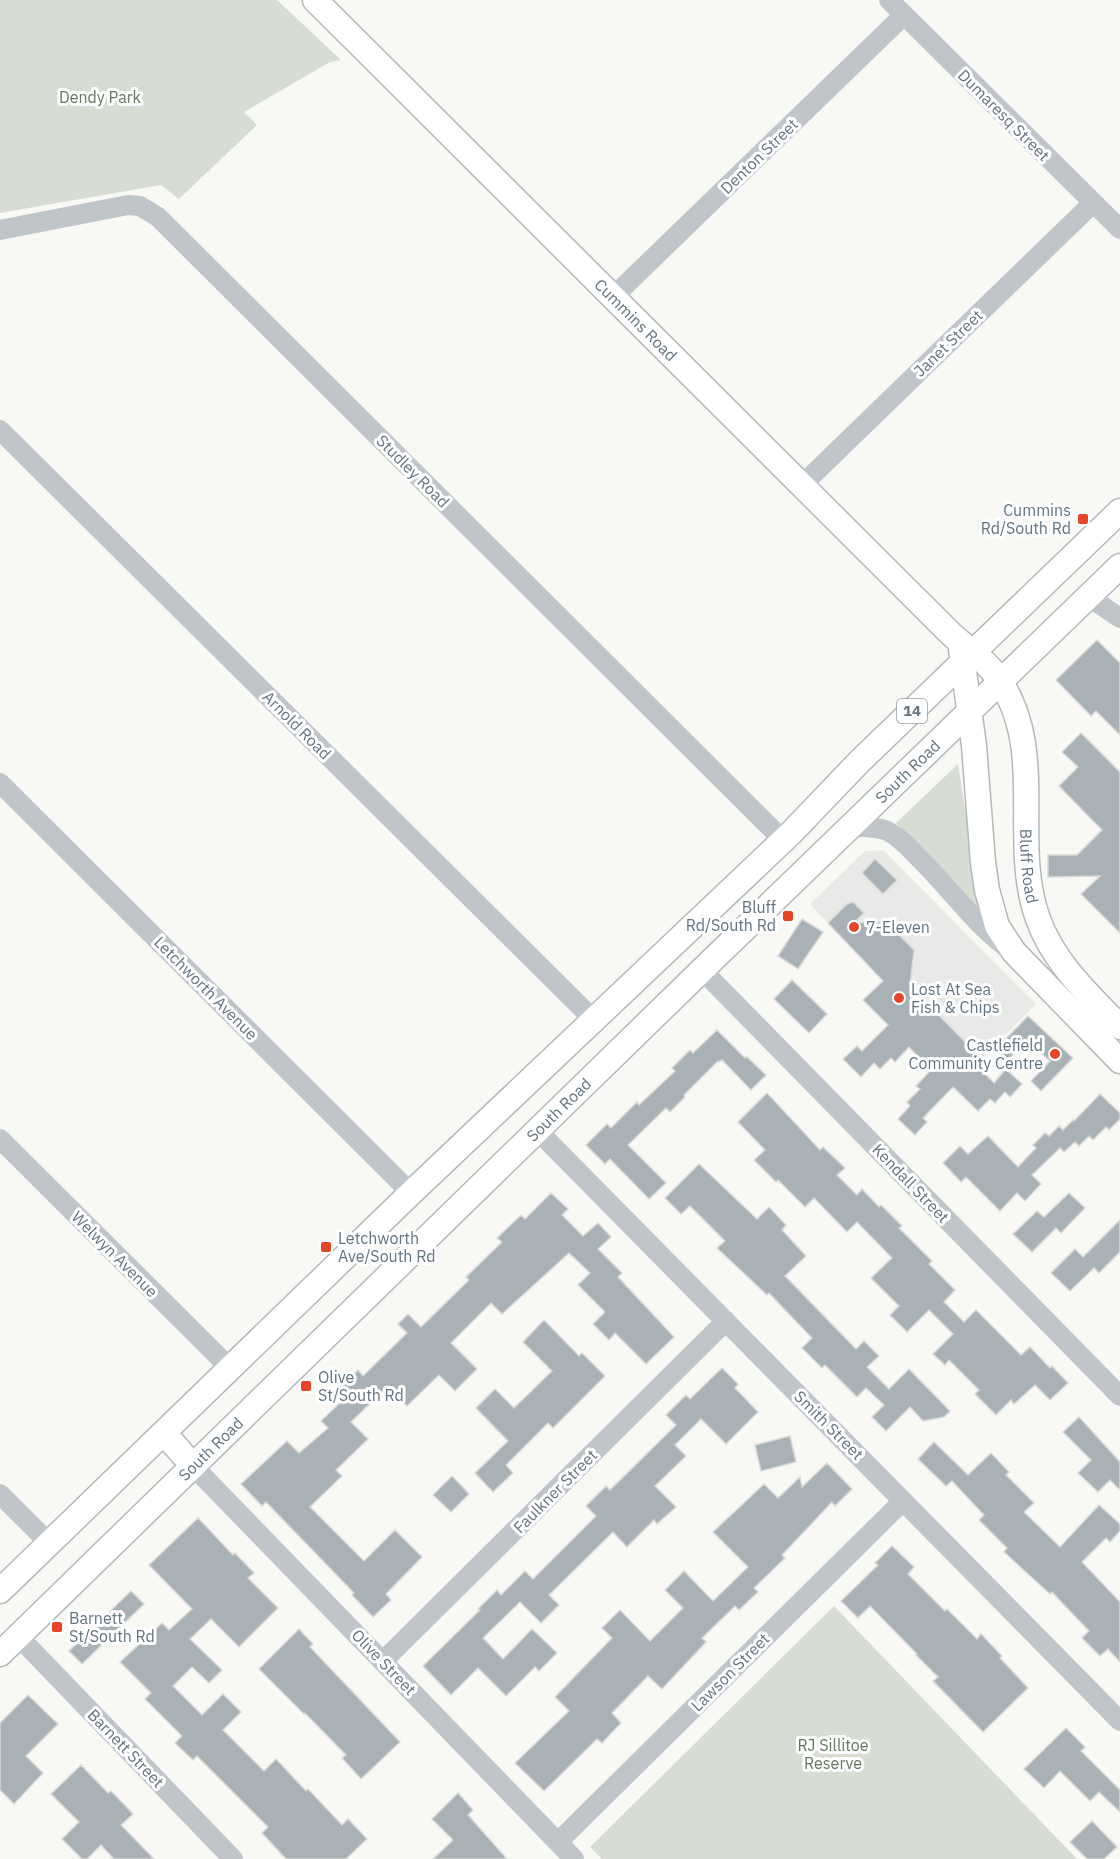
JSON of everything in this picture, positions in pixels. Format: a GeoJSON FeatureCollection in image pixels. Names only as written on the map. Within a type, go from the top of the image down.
{"type":"FeatureCollection","features":[{"type":"Feature","properties":{"kind":"main road","name":"Cummins Road"},"geometry":{"type":"LineString","coordinates":[[319,1],[803,484],[965,650]]}},
{"type":"Feature","properties":{"kind":"main road","name":"14"},"geometry":{"type":"LineString","coordinates":[[0,1591],[411,1193],[783,840],[965,650],[1120,511]]}},
{"type":"Feature","properties":{"kind":"main road","name":"South Road"},"geometry":{"type":"LineString","coordinates":[[0,1654],[1120,566]]}},
{"type":"Feature","properties":{"kind":"main road","name":"Bluff Road"},"geometry":{"type":"LineString","coordinates":[[965,650],[989,667],[1000,682],[1013,707],[1024,743],[1028,780],[1026,861],[1032,901],[1038,920],[1061,964],[1120,1027]]}},
{"type":"Feature","properties":{"kind":"main road"},"geometry":{"type":"LineString","coordinates":[[965,650],[983,862],[994,917],[1002,936],[1020,958],[1116,1048]]}},
{"type":"Feature","properties":{"kind":"main road"},"geometry":{"type":"LineString","coordinates":[[856,766],[884,794]]}},
{"type":"Feature","properties":{"kind":"main road"},"geometry":{"type":"LineString","coordinates":[[675,942],[702,970]]}},
{"type":"Feature","properties":{"kind":"main road"},"geometry":{"type":"LineString","coordinates":[[164,1433],[194,1466]]}},
{"type":"Feature","properties":{"kind":"street","name":"Dumaresq Street"},"geometry":{"type":"LineString","coordinates":[[889,0],[1120,229]]}},
{"type":"Feature","properties":{"kind":"street","name":"Denton Street"},"geometry":{"type":"LineString","coordinates":[[614,296],[904,15]]}},
{"type":"Feature","properties":{"kind":"street","name":"Janet Street"},"geometry":{"type":"LineString","coordinates":[[803,484],[1093,203]]}},
{"type":"Feature","properties":{"kind":"street","name":"Studley Road"},"geometry":{"type":"LineString","coordinates":[[0,230],[128,205],[140,206],[158,217],[783,840]]}},
{"type":"Feature","properties":{"kind":"street","name":"Arnold Road"},"geometry":{"type":"LineString","coordinates":[[0,430],[594,1020]]}},
{"type":"Feature","properties":{"kind":"street"},"geometry":{"type":"LineString","coordinates":[[1089,597],[1120,618]]}},
{"type":"Feature","properties":{"kind":"street","name":"Letchworth Avenue"},"geometry":{"type":"LineString","coordinates":[[0,783],[411,1193]]}},
{"type":"Feature","properties":{"kind":"street"},"geometry":{"type":"LineString","coordinates":[[848,828],[876,828],[888,831],[897,837],[946,885],[963,907],[986,930],[1020,958]]}},
{"type":"Feature","properties":{"kind":"street","name":"Kendall Street"},"geometry":{"type":"LineString","coordinates":[[702,970],[1120,1396]]}},
{"type":"Feature","properties":{"kind":"street","name":"Smith Street"},"geometry":{"type":"LineString","coordinates":[[537,1130],[1120,1721]]}},
{"type":"Feature","properties":{"kind":"street","name":"Welwyn Avenue"},"geometry":{"type":"LineString","coordinates":[[0,1139],[230,1368]]}},
{"type":"Feature","properties":{"kind":"street","name":"Faulkner Street"},"geometry":{"type":"LineString","coordinates":[[383,1661],[726,1321]]}},
{"type":"Feature","properties":{"kind":"street","name":"Olive Street"},"geometry":{"type":"LineString","coordinates":[[194,1466],[574,1859]]}},
{"type":"Feature","properties":{"kind":"street"},"geometry":{"type":"LineString","coordinates":[[0,1494],[50,1544]]}},
{"type":"Feature","properties":{"kind":"street","name":"Lawson Street"},"geometry":{"type":"LineString","coordinates":[[558,1842],[903,1501]]}},
{"type":"Feature","properties":{"kind":"street","name":"Barnett Street"},"geometry":{"type":"LineString","coordinates":[[18,1636],[233,1859]]}},
{"type":"Feature","properties":{"kind":"shaded area"},"geometry":{"type":"Polygon","coordinates":[[[883,850],[1036,1004],[951,1090],[863,1000],[883,981],[810,904],[865,851],[883,850]]]}},
{"type":"Feature","properties":{"kind":"green space","name":"Dendy Park"},"geometry":{"type":"Polygon","coordinates":[[[0,0],[277,0],[341,60],[330,62],[244,112],[257,125],[179,199],[161,185],[0,213],[0,0]]]}},
{"type":"Feature","properties":{"kind":"green space"},"geometry":{"type":"Polygon","coordinates":[[[958,764],[981,913],[958,885],[896,823],[958,764]]]}},
{"type":"Feature","properties":{"kind":"green space","name":"RJ Sillitoe Reserve"},"geometry":{"type":"Polygon","coordinates":[[[834,1606],[1077,1859],[602,1859],[590,1847],[834,1606]]]}},
{"type":"Feature","properties":{"kind":"building"},"geometry":{"type":"Polygon","coordinates":[[[1097,640],[1120,663],[1120,735],[1096,711],[1091,716],[1056,680],[1097,640]]]}},
{"type":"Feature","properties":{"kind":"building"},"geometry":{"type":"Polygon","coordinates":[[[1081,733],[1120,772],[1120,933],[1081,894],[1100,876],[1048,877],[1048,855],[1077,855],[1102,830],[1059,786],[1078,767],[1062,752],[1081,733]]]}},
{"type":"Feature","properties":{"kind":"building"},"geometry":{"type":"Polygon","coordinates":[[[875,859],[897,880],[883,894],[862,873],[875,859]]]}},
{"type":"Feature","properties":{"kind":"building"},"geometry":{"type":"Polygon","coordinates":[[[853,902],[864,913],[854,923],[886,922],[914,950],[910,986],[981,1058],[975,1064],[994,1083],[1006,1069],[1022,1084],[1010,1097],[1005,1092],[995,1103],[990,1099],[978,1111],[953,1087],[923,1118],[927,1122],[915,1135],[898,1119],[910,1106],[907,1102],[920,1089],[916,1086],[931,1070],[909,1047],[895,1062],[891,1058],[880,1069],[874,1063],[861,1077],[843,1059],[857,1046],[862,1051],[888,1025],[863,1000],[883,981],[828,923],[847,904],[853,902]]]}},
{"type":"Feature","properties":{"kind":"building"},"geometry":{"type":"Polygon","coordinates":[[[802,919],[823,932],[798,969],[778,956],[802,919]]]}},
{"type":"Feature","properties":{"kind":"building"},"geometry":{"type":"Polygon","coordinates":[[[792,980],[827,1014],[809,1033],[774,999],[792,980]]]}},
{"type":"Feature","properties":{"kind":"building","name":"Castlefield Community Centre"},"geometry":{"type":"Polygon","coordinates":[[[1028,1016],[1073,1058],[1041,1091],[1031,1081],[1050,1061],[1027,1040],[1008,1060],[996,1049],[1028,1016]]]}},
{"type":"Feature","properties":{"kind":"building"},"geometry":{"type":"Polygon","coordinates":[[[717,1030],[766,1075],[751,1090],[722,1060],[718,1061],[670,1112],[666,1108],[628,1145],[666,1183],[649,1199],[610,1159],[605,1164],[586,1145],[607,1124],[611,1128],[637,1102],[639,1105],[675,1071],[672,1068],[690,1050],[693,1053],[717,1030]]]}},
{"type":"Feature","properties":{"kind":"building"},"geometry":{"type":"Polygon","coordinates":[[[767,1093],[820,1150],[823,1147],[845,1168],[837,1175],[857,1195],[862,1189],[902,1226],[899,1228],[932,1261],[929,1264],[955,1290],[944,1302],[964,1322],[976,1310],[1021,1355],[1030,1347],[1068,1383],[1050,1400],[1035,1385],[1014,1404],[1011,1400],[996,1415],[975,1394],[979,1390],[949,1360],[945,1365],[933,1354],[953,1334],[929,1310],[907,1332],[890,1315],[899,1306],[871,1278],[892,1258],[857,1222],[847,1232],[814,1198],[805,1207],[754,1160],[765,1150],[738,1122],[767,1093]]]}},
{"type":"Feature","properties":{"kind":"building"},"geometry":{"type":"Polygon","coordinates":[[[1100,1094],[1120,1113],[1120,1119],[1109,1130],[1106,1127],[1093,1140],[1089,1136],[1079,1146],[1075,1142],[1064,1152],[1060,1148],[1032,1175],[1041,1184],[1025,1201],[1017,1193],[1000,1211],[966,1177],[961,1182],[943,1163],[960,1146],[968,1154],[988,1136],[1018,1167],[1036,1148],[1033,1145],[1045,1133],[1049,1136],[1059,1126],[1063,1130],[1100,1094]]]}},
{"type":"Feature","properties":{"kind":"building"},"geometry":{"type":"Polygon","coordinates":[[[699,1164],[757,1219],[769,1207],[786,1225],[782,1230],[806,1256],[785,1276],[856,1349],[864,1341],[879,1356],[867,1367],[889,1389],[909,1369],[950,1411],[944,1417],[923,1421],[910,1407],[886,1431],[872,1417],[884,1405],[866,1388],[857,1397],[825,1365],[822,1368],[802,1348],[812,1338],[769,1293],[767,1295],[717,1248],[725,1241],[690,1206],[681,1214],[665,1198],[699,1164]]]}},
{"type":"Feature","properties":{"kind":"building"},"geometry":{"type":"Polygon","coordinates":[[[551,1193],[568,1209],[562,1215],[583,1236],[598,1223],[611,1237],[598,1249],[622,1273],[618,1277],[674,1337],[646,1364],[615,1333],[609,1340],[593,1324],[605,1312],[578,1285],[590,1273],[569,1253],[502,1314],[491,1303],[451,1343],[477,1369],[455,1391],[439,1375],[407,1406],[388,1386],[351,1422],[368,1439],[336,1470],[342,1476],[310,1507],[364,1561],[395,1530],[422,1557],[386,1594],[391,1600],[373,1617],[352,1595],[354,1593],[266,1502],[262,1506],[241,1484],[287,1441],[299,1453],[328,1428],[321,1421],[346,1397],[339,1389],[358,1370],[363,1376],[407,1333],[398,1324],[408,1314],[421,1327],[469,1280],[466,1277],[502,1242],[497,1238],[521,1215],[525,1219],[551,1193]]]}},
{"type":"Feature","properties":{"kind":"building"},"geometry":{"type":"Polygon","coordinates":[[[1069,1193],[1085,1208],[1061,1233],[1056,1228],[1032,1252],[1013,1234],[1037,1211],[1044,1217],[1069,1193]]]}},
{"type":"Feature","properties":{"kind":"building"},"geometry":{"type":"Polygon","coordinates":[[[1120,1220],[1120,1252],[1099,1273],[1094,1268],[1070,1291],[1051,1273],[1075,1249],[1083,1257],[1120,1220]]]}},
{"type":"Feature","properties":{"kind":"building"},"geometry":{"type":"Polygon","coordinates":[[[544,1320],[579,1356],[582,1353],[605,1376],[553,1428],[548,1423],[506,1465],[513,1473],[493,1492],[475,1473],[508,1441],[476,1408],[495,1389],[514,1408],[552,1371],[523,1342],[544,1320]]]}},
{"type":"Feature","properties":{"kind":"building"},"geometry":{"type":"Polygon","coordinates":[[[722,1368],[738,1384],[735,1388],[758,1412],[726,1444],[701,1419],[675,1445],[686,1456],[655,1486],[676,1507],[657,1524],[654,1520],[627,1547],[613,1532],[549,1595],[559,1605],[541,1623],[520,1602],[483,1638],[503,1659],[532,1629],[557,1653],[539,1671],[535,1667],[506,1696],[478,1668],[451,1695],[423,1666],[497,1590],[501,1595],[525,1571],[533,1579],[596,1516],[586,1506],[606,1486],[610,1490],[676,1425],[666,1415],[686,1395],[690,1399],[722,1368]]]}},
{"type":"Feature","properties":{"kind":"building"},"geometry":{"type":"Polygon","coordinates":[[[1079,1417],[1120,1462],[1120,1490],[1110,1480],[1098,1492],[1078,1473],[1091,1460],[1063,1432],[1079,1417]]]}},
{"type":"Feature","properties":{"kind":"building"},"geometry":{"type":"Polygon","coordinates":[[[790,1436],[796,1462],[761,1471],[755,1445],[790,1436]]]}},
{"type":"Feature","properties":{"kind":"building"},"geometry":{"type":"Polygon","coordinates":[[[934,1442],[968,1475],[991,1453],[1009,1472],[1006,1475],[1034,1503],[1024,1512],[1060,1547],[1099,1505],[1120,1524],[1120,1531],[1110,1542],[1106,1538],[1082,1562],[1120,1602],[1120,1662],[1108,1649],[1100,1656],[1082,1638],[1089,1631],[1052,1592],[1050,1594],[1004,1552],[1007,1548],[979,1520],[984,1515],[952,1481],[946,1486],[918,1459],[934,1442]]]}},
{"type":"Feature","properties":{"kind":"building"},"geometry":{"type":"Polygon","coordinates":[[[827,1463],[852,1489],[835,1506],[832,1502],[782,1555],[785,1558],[754,1588],[758,1592],[739,1610],[735,1606],[702,1638],[706,1642],[662,1689],[648,1676],[612,1713],[621,1723],[602,1743],[597,1739],[544,1791],[515,1763],[569,1711],[555,1697],[612,1638],[602,1628],[620,1610],[650,1641],[683,1608],[665,1590],[684,1571],[713,1601],[748,1567],[713,1532],[764,1484],[778,1498],[800,1477],[802,1487],[827,1463]]]}},
{"type":"Feature","properties":{"kind":"building"},"geometry":{"type":"Polygon","coordinates":[[[452,1476],[469,1494],[451,1512],[433,1495],[452,1476]]]}},
{"type":"Feature","properties":{"kind":"building"},"geometry":{"type":"Polygon","coordinates":[[[198,1518],[233,1555],[235,1553],[254,1573],[248,1578],[278,1608],[239,1647],[211,1619],[190,1639],[222,1670],[209,1683],[192,1667],[173,1686],[202,1715],[223,1694],[241,1712],[223,1730],[264,1771],[276,1759],[342,1825],[348,1819],[367,1839],[346,1859],[286,1859],[262,1833],[268,1827],[197,1756],[193,1760],[175,1743],[182,1736],[145,1699],[151,1693],[120,1662],[162,1623],[169,1630],[192,1609],[149,1565],[198,1518]]]}},
{"type":"Feature","properties":{"kind":"building"},"geometry":{"type":"Polygon","coordinates":[[[892,1546],[914,1567],[908,1574],[977,1639],[981,1634],[1028,1688],[983,1732],[933,1681],[938,1677],[870,1606],[858,1618],[841,1601],[878,1565],[875,1563],[892,1546]]]}},
{"type":"Feature","properties":{"kind":"building"},"geometry":{"type":"Polygon","coordinates":[[[131,1591],[144,1604],[82,1664],[69,1651],[131,1591]]]}},
{"type":"Feature","properties":{"kind":"building"},"geometry":{"type":"Polygon","coordinates":[[[299,1629],[313,1644],[310,1647],[400,1742],[361,1779],[342,1758],[346,1755],[259,1669],[299,1629]]]}},
{"type":"Feature","properties":{"kind":"building"},"geometry":{"type":"Polygon","coordinates":[[[28,1695],[58,1724],[26,1756],[43,1773],[14,1804],[0,1790],[0,1723],[28,1695]]]}},
{"type":"Feature","properties":{"kind":"building"},"geometry":{"type":"Polygon","coordinates":[[[1066,1728],[1085,1747],[1081,1751],[1120,1790],[1120,1812],[1099,1792],[1090,1801],[1060,1771],[1044,1788],[1024,1769],[1066,1728]]]}},
{"type":"Feature","properties":{"kind":"building"},"geometry":{"type":"Polygon","coordinates":[[[81,1765],[108,1793],[111,1791],[133,1814],[121,1825],[154,1859],[114,1859],[101,1845],[87,1859],[82,1859],[62,1839],[79,1822],[51,1794],[81,1765]]]}},
{"type":"Feature","properties":{"kind":"building"},"geometry":{"type":"Polygon","coordinates":[[[458,1793],[473,1810],[468,1815],[507,1859],[433,1859],[453,1840],[432,1819],[458,1793]]]}},
{"type":"Feature","properties":{"kind":"building"},"geometry":{"type":"Polygon","coordinates":[[[1092,1821],[1117,1847],[1104,1859],[1087,1859],[1070,1842],[1092,1821]]]}},
{"type":"Feature","properties":{"kind":"place","name":"Cummins Rd/South Rd"},"geometry":{"type":"Point","coordinates":[1083,519]}},
{"type":"Feature","properties":{"kind":"place","name":"Bluff Rd/South Rd"},"geometry":{"type":"Point","coordinates":[788,916]}},
{"type":"Feature","properties":{"kind":"place","name":"7-Eleven"},"geometry":{"type":"Point","coordinates":[854,927]}},
{"type":"Feature","properties":{"kind":"place","name":"Lost At Sea Fish & Chips"},"geometry":{"type":"Point","coordinates":[899,998]}},
{"type":"Feature","properties":{"kind":"place","name":"Castlefield Community Centre"},"geometry":{"type":"Point","coordinates":[1055,1054]}},
{"type":"Feature","properties":{"kind":"place","name":"Letchworth Ave/South Rd"},"geometry":{"type":"Point","coordinates":[326,1247]}},
{"type":"Feature","properties":{"kind":"place","name":"Olive St/South Rd"},"geometry":{"type":"Point","coordinates":[306,1386]}},
{"type":"Feature","properties":{"kind":"place","name":"Barnett St/South Rd"},"geometry":{"type":"Point","coordinates":[57,1627]}}]}
